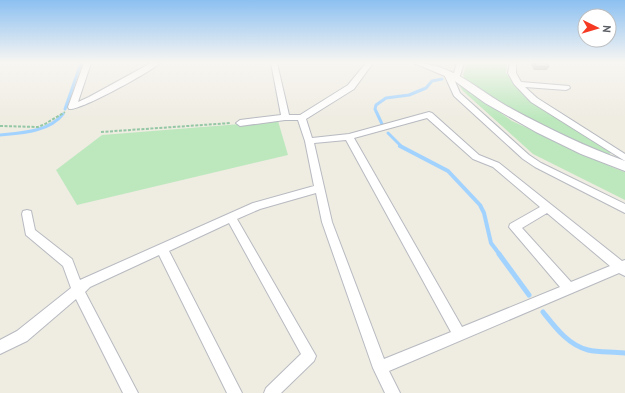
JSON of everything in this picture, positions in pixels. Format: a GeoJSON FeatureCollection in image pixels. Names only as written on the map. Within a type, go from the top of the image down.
{"type":"FeatureCollection","features":[{"type":"Feature","properties":{"kind":"street"},"geometry":{"type":"LineString","coordinates":[[72,107],[81,81]]}},
{"type":"Feature","properties":{"kind":"street"},"geometry":{"type":"LineString","coordinates":[[72,107],[92,99],[124,81]]}},
{"type":"Feature","properties":{"kind":"street"},"geometry":{"type":"LineString","coordinates":[[278,81],[286,117]]}},
{"type":"Feature","properties":{"kind":"street"},"geometry":{"type":"LineString","coordinates":[[240,123],[286,117],[302,118],[351,87],[355,81]]}},
{"type":"Feature","properties":{"kind":"street"},"geometry":{"type":"LineString","coordinates":[[453,81],[457,94],[526,157],[538,165],[625,209]]}},
{"type":"Feature","properties":{"kind":"street"},"geometry":{"type":"LineString","coordinates":[[460,81],[518,119],[585,151],[625,166]]}},
{"type":"Feature","properties":{"kind":"street"},"geometry":{"type":"LineString","coordinates":[[517,81],[534,100],[625,158]]}},
{"type":"Feature","properties":{"kind":"street"},"geometry":{"type":"LineString","coordinates":[[518,84],[566,88]]}},
{"type":"Feature","properties":{"kind":"street"},"geometry":{"type":"LineString","coordinates":[[309,141],[349,137],[429,115],[476,157],[496,165],[623,268]]}},
{"type":"Feature","properties":{"kind":"street"},"geometry":{"type":"LineString","coordinates":[[302,118],[309,141],[327,222],[380,368],[393,393]]}},
{"type":"Feature","properties":{"kind":"street"},"geometry":{"type":"LineString","coordinates":[[349,137],[459,334]]}},
{"type":"Feature","properties":{"kind":"street"},"geometry":{"type":"LineString","coordinates":[[0,347],[22,336],[86,283],[230,217],[257,206],[319,188]]}},
{"type":"Feature","properties":{"kind":"street"},"geometry":{"type":"LineString","coordinates":[[548,208],[514,227],[569,288]]}},
{"type":"Feature","properties":{"kind":"street"},"geometry":{"type":"LineString","coordinates":[[27,214],[30,232],[68,263],[78,291],[131,393]]}},
{"type":"Feature","properties":{"kind":"street"},"geometry":{"type":"LineString","coordinates":[[230,217],[309,356],[271,393]]}},
{"type":"Feature","properties":{"kind":"street"},"geometry":{"type":"LineString","coordinates":[[162,249],[235,393]]}},
{"type":"Feature","properties":{"kind":"street"},"geometry":{"type":"LineString","coordinates":[[380,368],[569,288],[623,268]]}},
{"type":"Feature","properties":{"kind":"path"},"geometry":{"type":"LineString","coordinates":[[0,126],[39,127],[55,119],[62,112],[70,111],[72,107]]}},
{"type":"Feature","properties":{"kind":"path"},"geometry":{"type":"LineString","coordinates":[[101,132],[240,123]]}},
{"type":"Feature","properties":{"kind":"green space"},"geometry":{"type":"Polygon","coordinates":[[[456,81],[512,121],[625,172],[625,200],[533,154],[463,91],[456,81]]]}},
{"type":"Feature","properties":{"kind":"green space"},"geometry":{"type":"Polygon","coordinates":[[[469,81],[513,81],[524,96],[611,151],[609,156],[523,117],[469,81]]]}},
{"type":"Feature","properties":{"kind":"green space"},"geometry":{"type":"Polygon","coordinates":[[[278,121],[288,155],[77,205],[56,170],[102,135],[278,121]]]}},
{"type":"Feature","properties":{"kind":"waterway"},"geometry":{"type":"LineString","coordinates":[[65,109],[75,81]]}},
{"type":"Feature","properties":{"kind":"waterway"},"geometry":{"type":"LineString","coordinates":[[382,124],[375,109],[376,105],[386,98],[409,95],[426,88],[432,81]]}},
{"type":"Feature","properties":{"kind":"waterway"},"geometry":{"type":"LineString","coordinates":[[0,135],[42,128],[50,125],[63,114]]}},
{"type":"Feature","properties":{"kind":"waterway"},"geometry":{"type":"LineString","coordinates":[[388,133],[402,147]]}},
{"type":"Feature","properties":{"kind":"waterway"},"geometry":{"type":"LineString","coordinates":[[400,146],[448,171],[480,205],[484,213],[491,243],[500,255]]}},
{"type":"Feature","properties":{"kind":"waterway"},"geometry":{"type":"LineString","coordinates":[[499,254],[529,295]]}},
{"type":"Feature","properties":{"kind":"waterway"},"geometry":{"type":"LineString","coordinates":[[543,312],[562,335],[581,348],[593,351],[625,353]]}}]}
